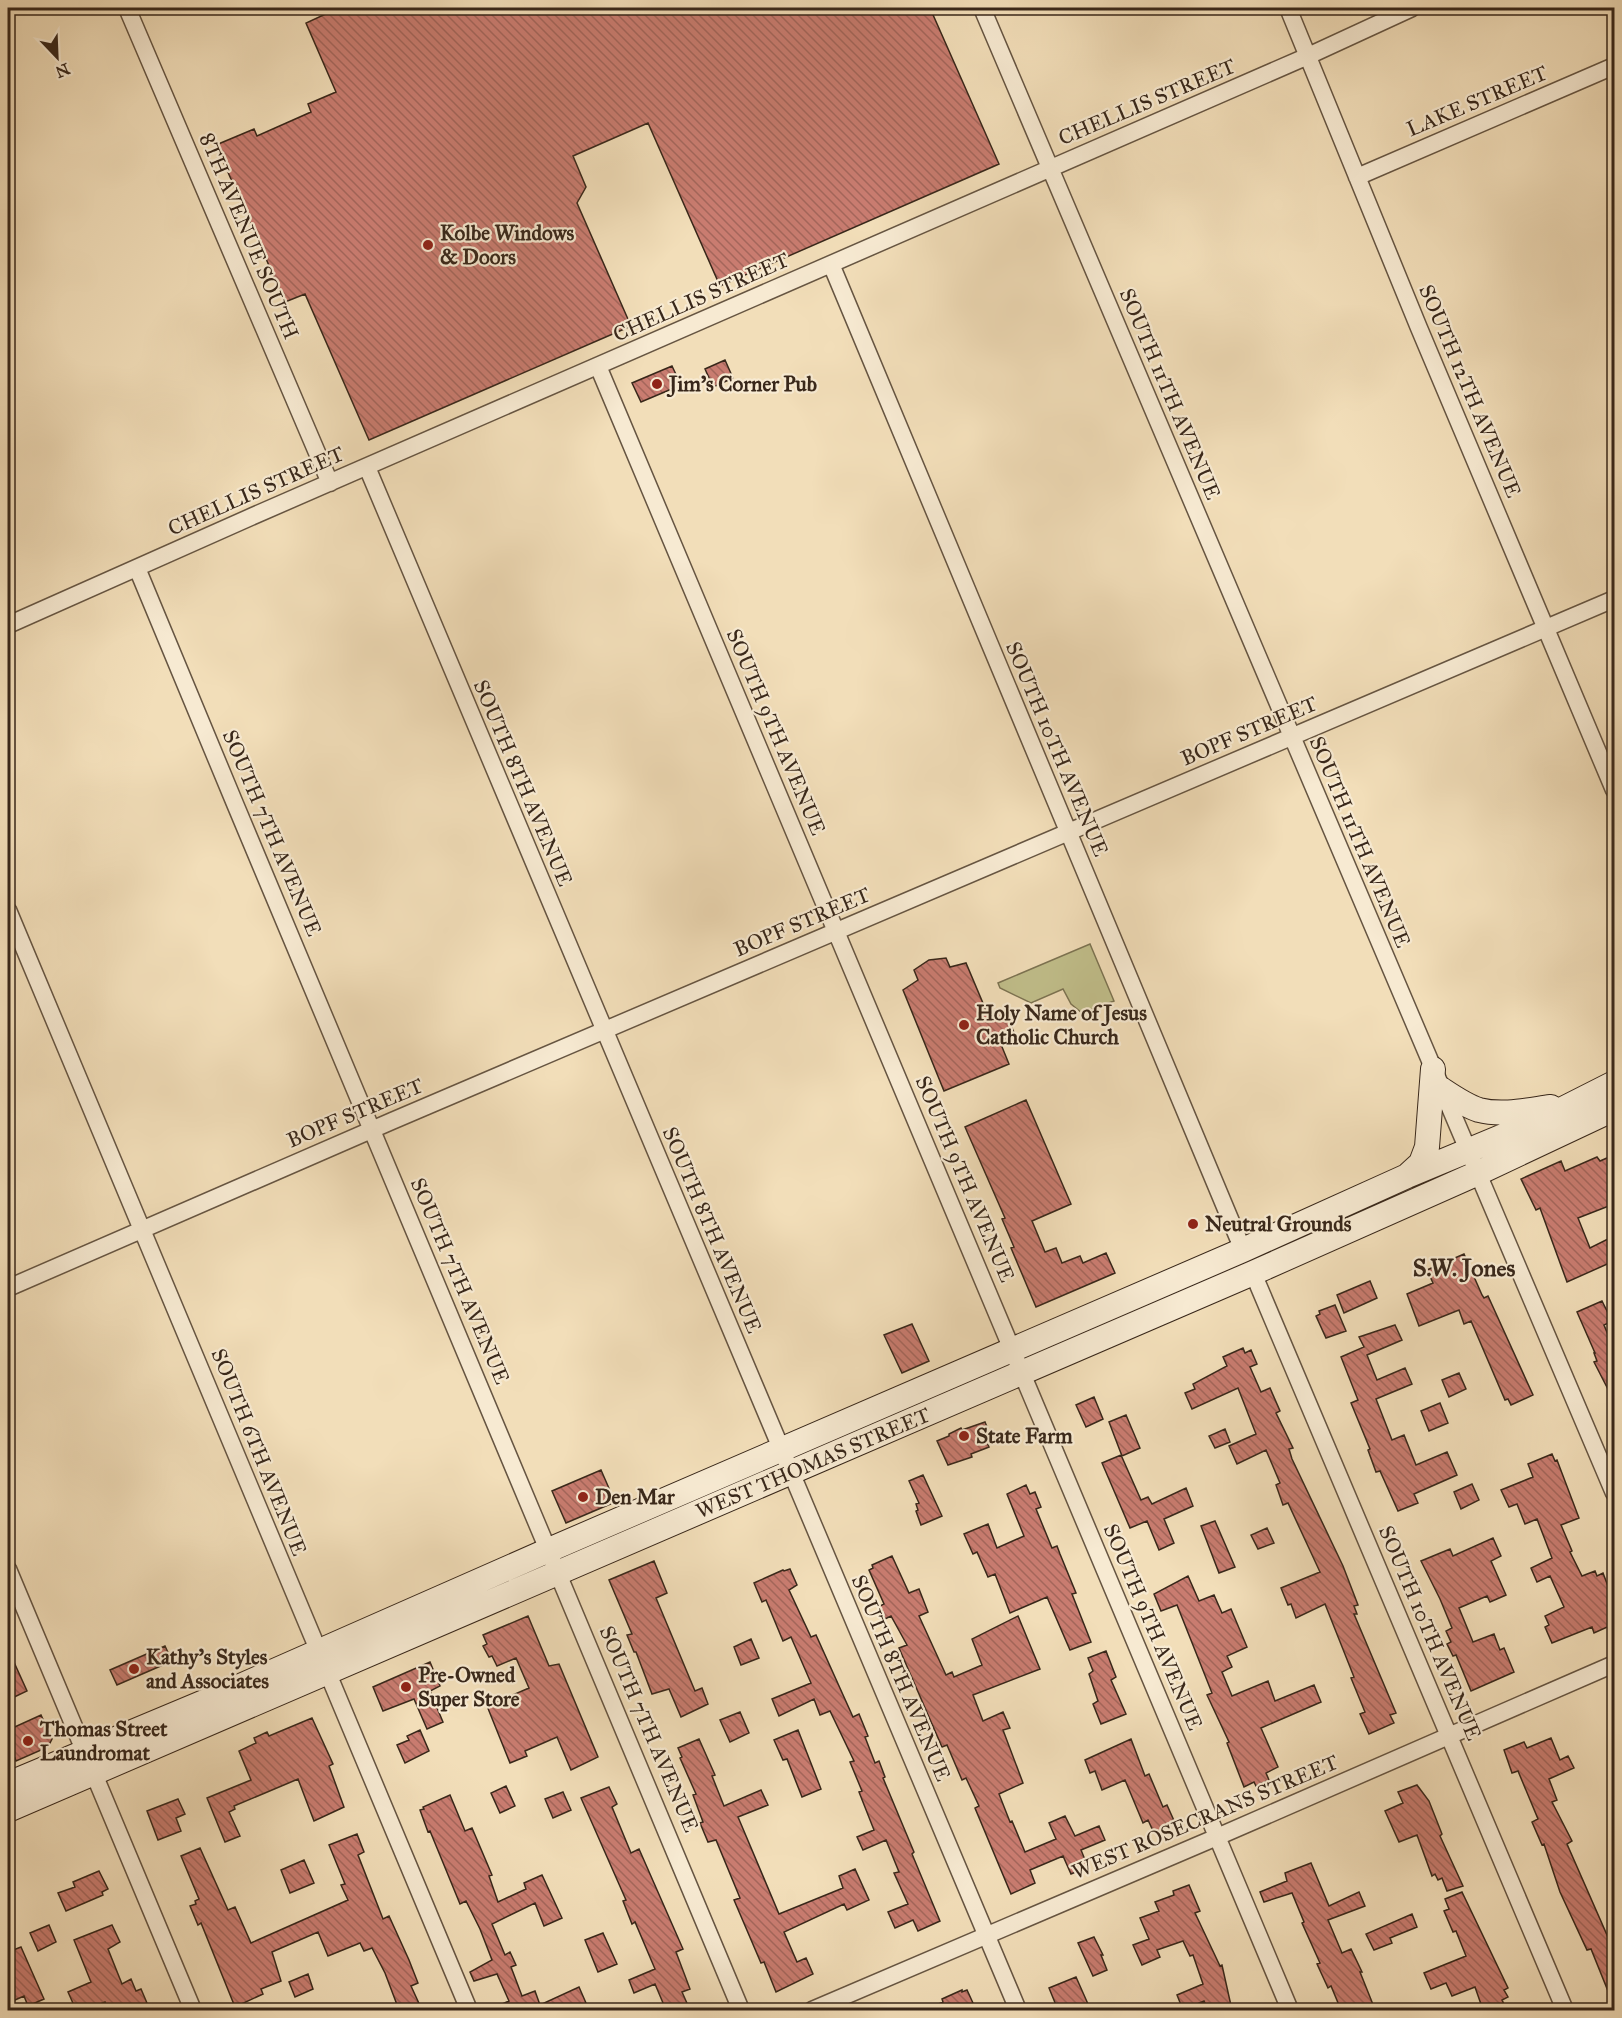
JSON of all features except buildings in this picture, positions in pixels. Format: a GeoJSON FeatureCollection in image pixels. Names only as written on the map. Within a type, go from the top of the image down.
{"type":"FeatureCollection","features":[{"type":"Feature","properties":{"kind":"main road"},"geometry":{"type":"LineString","coordinates":[[1437,1079],[1472,1107],[1488,1112],[1525,1110],[1580,1101]]}},
{"type":"Feature","properties":{"kind":"main road"},"geometry":{"type":"LineString","coordinates":[[1407,1176],[1422,1163],[1427,1147],[1437,1079]]}},
{"type":"Feature","properties":{"kind":"main road","name":"WEST THOMAS STREET"},"geometry":{"type":"LineString","coordinates":[[8,1784],[84,1751],[559,1573],[1012,1351],[1407,1176],[1537,1122],[1614,1083]]}},
{"type":"Feature","properties":{"kind":"main road","name":"WEST THOMAS STREET"},"geometry":{"type":"LineString","coordinates":[[8,1810],[94,1774],[549,1550],[1021,1374],[1253,1274],[1614,1109]]}},
{"type":"Feature","properties":{"kind":"street","name":"8TH AVENUE SOUTH"},"geometry":{"type":"LineString","coordinates":[[127,8],[330,483]]}},
{"type":"Feature","properties":{"kind":"street","name":"SOUTH 11TH AVENUE"},"geometry":{"type":"LineString","coordinates":[[982,8],[1614,1493]]}},
{"type":"Feature","properties":{"kind":"street","name":"SOUTH 12TH AVENUE"},"geometry":{"type":"LineString","coordinates":[[1288,8],[1614,790]]}},
{"type":"Feature","properties":{"kind":"street","name":"CHELLIS STREET"},"geometry":{"type":"LineString","coordinates":[[8,625],[1308,56],[1412,8]]}},
{"type":"Feature","properties":{"kind":"street","name":"LAKE STREET"},"geometry":{"type":"LineString","coordinates":[[1357,177],[1614,66]]}},
{"type":"Feature","properties":{"kind":"street","name":"SOUTH 10TH AVENUE"},"geometry":{"type":"LineString","coordinates":[[831,264],[1244,1250]]}},
{"type":"Feature","properties":{"kind":"street","name":"SOUTH 9TH AVENUE"},"geometry":{"type":"LineString","coordinates":[[598,366],[1290,2010]]}},
{"type":"Feature","properties":{"kind":"street","name":"SOUTH 8TH AVENUE"},"geometry":{"type":"LineString","coordinates":[[367,467],[1018,2010]]}},
{"type":"Feature","properties":{"kind":"street","name":"SOUTH 7TH AVENUE"},"geometry":{"type":"LineString","coordinates":[[137,568],[741,2010]]}},
{"type":"Feature","properties":{"kind":"street","name":"BOPF STREET"},"geometry":{"type":"LineString","coordinates":[[8,1288],[1614,599]]}},
{"type":"Feature","properties":{"kind":"street","name":"SOUTH 6TH AVENUE"},"geometry":{"type":"LineString","coordinates":[[8,910],[468,2010]]}},
{"type":"Feature","properties":{"kind":"street","name":"SOUTH 10TH AVENUE"},"geometry":{"type":"LineString","coordinates":[[1253,1274],[1565,2010]]}},
{"type":"Feature","properties":{"kind":"street"},"geometry":{"type":"LineString","coordinates":[[8,1569],[193,2010]]}},
{"type":"Feature","properties":{"kind":"street","name":"WEST ROSECRANS STREET"},"geometry":{"type":"LineString","coordinates":[[812,2010],[1614,1664]]}},
{"type":"Feature","properties":{"kind":"shaded area"},"geometry":{"type":"Polygon","coordinates":[[[1090,944],[1114,1001],[1082,1013],[1071,1004],[1063,989],[1031,1003],[1000,988],[998,983],[1090,944]]]}},
{"type":"Feature","properties":{"kind":"place","name":"Kolbe Windows & Doors"},"geometry":{"type":"Point","coordinates":[428,245]}},
{"type":"Feature","properties":{"kind":"place","name":"Jim's Corner Pub"},"geometry":{"type":"Point","coordinates":[657,384]}},
{"type":"Feature","properties":{"kind":"place","name":"Holy Name of Jesus Catholic Church"},"geometry":{"type":"Point","coordinates":[964,1025]}},
{"type":"Feature","properties":{"kind":"place","name":"Neutral Grounds"},"geometry":{"type":"Point","coordinates":[1193,1224]}},
{"type":"Feature","properties":{"kind":"place","name":"State Farm"},"geometry":{"type":"Point","coordinates":[964,1436]}},
{"type":"Feature","properties":{"kind":"place","name":"Den Mar"},"geometry":{"type":"Point","coordinates":[583,1497]}},
{"type":"Feature","properties":{"kind":"place","name":"Kathy's Styles and Associates"},"geometry":{"type":"Point","coordinates":[134,1669]}},
{"type":"Feature","properties":{"kind":"place","name":"Pre-Owned Super Store"},"geometry":{"type":"Point","coordinates":[406,1687]}},
{"type":"Feature","properties":{"kind":"place","name":"Thomas Street Laundromat"},"geometry":{"type":"Point","coordinates":[28,1741]}},
{"type":"Feature","properties":{"kind":"district","name":"S.W. Jones"},"geometry":{"type":"Point","coordinates":[1464,1268]}}]}
